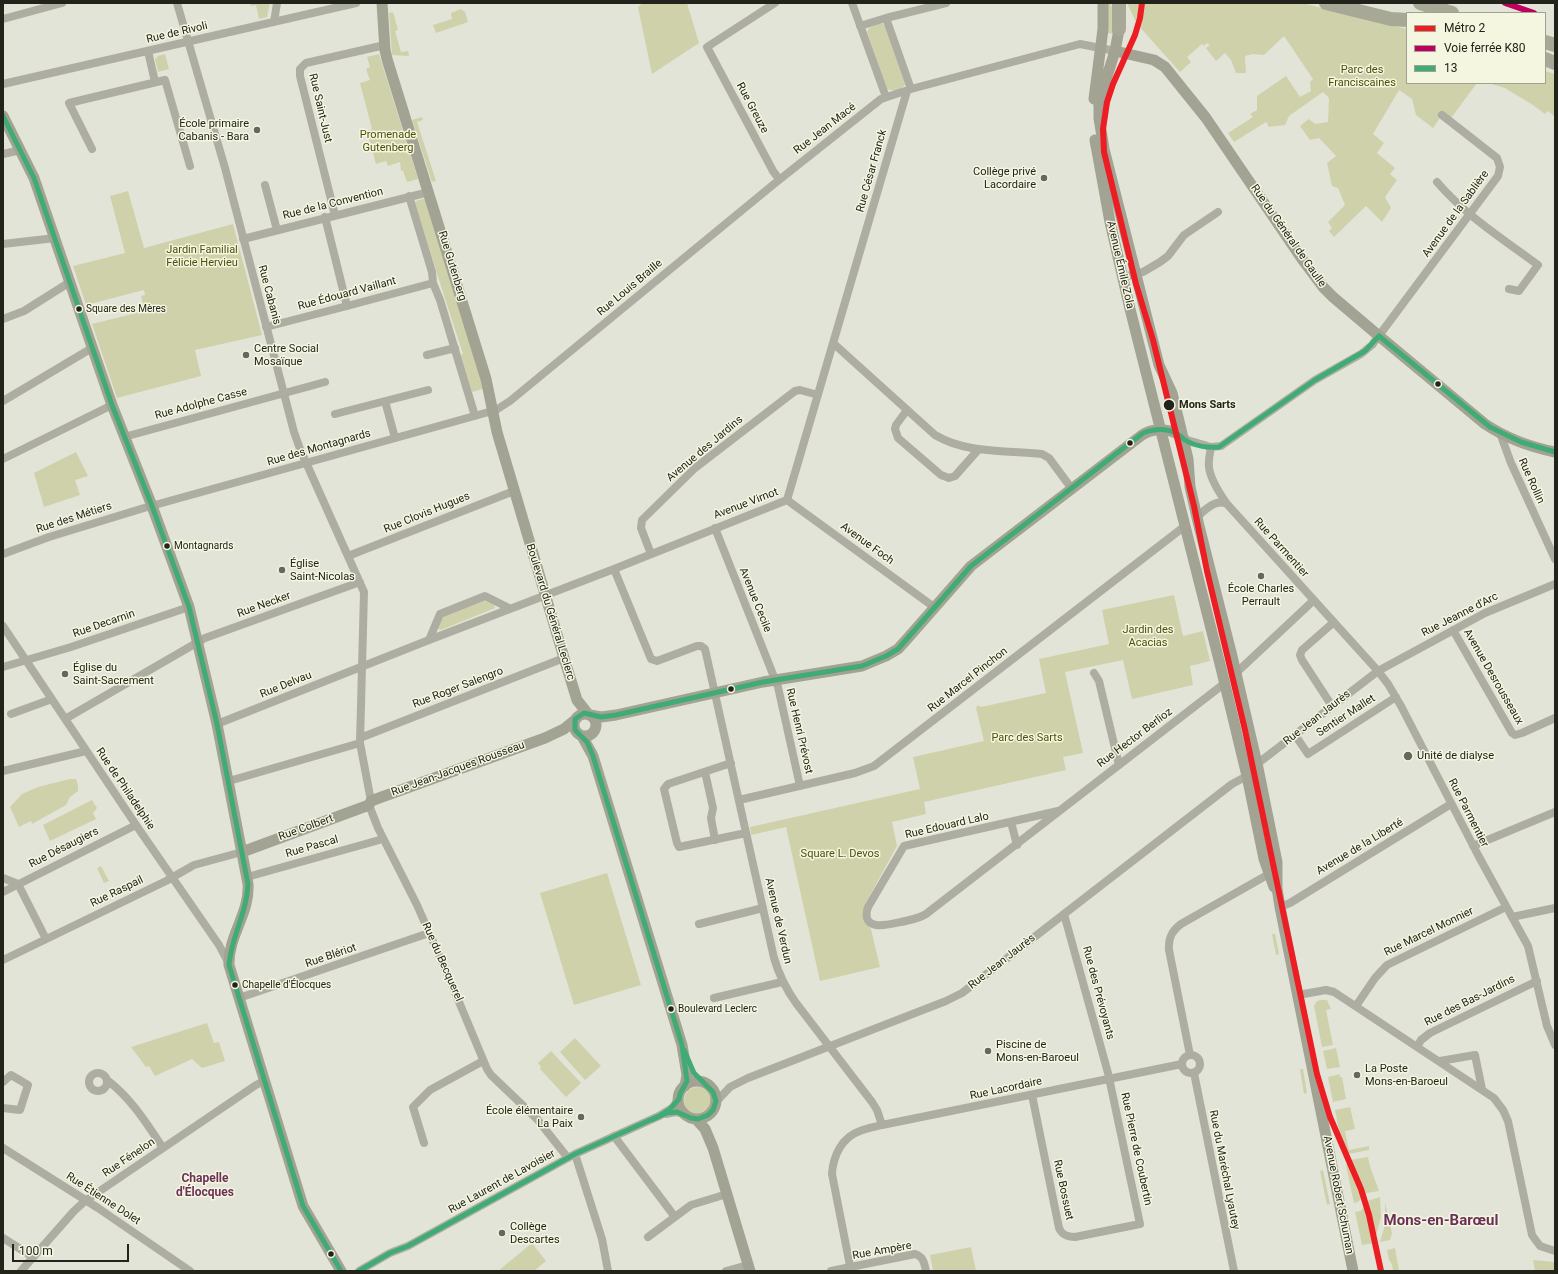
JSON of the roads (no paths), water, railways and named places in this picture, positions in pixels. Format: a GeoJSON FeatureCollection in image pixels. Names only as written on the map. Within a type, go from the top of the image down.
{"type":"FeatureCollection","features":[{"type":"Feature","properties":{"kind":"highway"},"geometry":{"type":"LineString","coordinates":[[1119,3],[1119,29]]}},
{"type":"Feature","properties":{"kind":"highway"},"geometry":{"type":"LineString","coordinates":[[1326,3],[1391,19],[1406,20]]}},
{"type":"Feature","properties":{"kind":"highway"},"geometry":{"type":"LineString","coordinates":[[1366,3],[1406,15]]}},
{"type":"Feature","properties":{"kind":"highway"},"geometry":{"type":"LineString","coordinates":[[1420,3],[1449,12]]}},
{"type":"Feature","properties":{"kind":"street"},"geometry":{"type":"LineString","coordinates":[[3,19],[62,3]]}},
{"type":"Feature","properties":{"kind":"street","name":"Rue Cabanis"},"geometry":{"type":"LineString","coordinates":[[177,3],[225,168],[283,393],[298,443],[364,592]]}},
{"type":"Feature","properties":{"kind":"street"},"geometry":{"type":"LineString","coordinates":[[274,22],[277,3]]}},
{"type":"Feature","properties":{"kind":"street","name":"Rue de Rivoli"},"geometry":{"type":"LineString","coordinates":[[3,84],[356,3]]}},
{"type":"Feature","properties":{"kind":"street","name":"Rue Gutenberg"},"geometry":{"type":"LineString","coordinates":[[382,3],[387,59],[486,379],[497,432],[525,529]]}},
{"type":"Feature","properties":{"kind":"street","name":"Rue Greuze"},"geometry":{"type":"LineString","coordinates":[[775,3],[707,47],[773,171],[779,179]]}},
{"type":"Feature","properties":{"kind":"street"},"geometry":{"type":"LineString","coordinates":[[852,3],[886,97],[1078,44],[1115,51]]}},
{"type":"Feature","properties":{"kind":"street"},"geometry":{"type":"LineString","coordinates":[[860,26],[946,3]]}},
{"type":"Feature","properties":{"kind":"street","name":"Avenue Émile Zola"},"geometry":{"type":"LineString","coordinates":[[1103,3],[1103,21],[1094,94],[1093,121],[1110,222],[1160,430],[1185,526]]}},
{"type":"Feature","properties":{"kind":"street","name":"Avenue Émile Zola"},"geometry":{"type":"LineString","coordinates":[[1115,3],[1119,29],[1115,51],[1100,96],[1099,118],[1106,156],[1159,365],[1174,399],[1184,439],[1189,463],[1190,487],[1236,673]]}},
{"type":"Feature","properties":{"kind":"street"},"geometry":{"type":"LineString","coordinates":[[886,18],[909,90]]}},
{"type":"Feature","properties":{"kind":"street","name":"Rue Saint-Just"},"geometry":{"type":"LineString","coordinates":[[335,215],[300,76],[300,69],[306,63],[385,44]]}},
{"type":"Feature","properties":{"kind":"street"},"geometry":{"type":"LineString","coordinates":[[148,51],[155,82]]}},
{"type":"Feature","properties":{"kind":"street","name":"Rue du Général de Gaulle"},"geometry":{"type":"LineString","coordinates":[[1115,51],[1154,60],[1172,75],[1209,122],[1318,280],[1333,297],[1475,417],[1500,433],[1536,448],[1555,452]]}},
{"type":"Feature","properties":{"kind":"street"},"geometry":{"type":"LineString","coordinates":[[92,149],[68,103],[165,80],[190,166]]}},
{"type":"Feature","properties":{"kind":"street","name":"Rue César Franck"},"geometry":{"type":"LineString","coordinates":[[858,258],[909,90]]}},
{"type":"Feature","properties":{"kind":"street","name":"Rue Jean Macé"},"geometry":{"type":"LineString","coordinates":[[779,179],[886,97]]}},
{"type":"Feature","properties":{"kind":"street","name":"Avenue de la Sablière"},"geometry":{"type":"LineString","coordinates":[[1211,447],[1221,446],[1315,380],[1365,351],[1372,345],[1498,176],[1500,167],[1497,158],[1442,115]]}},
{"type":"Feature","properties":{"kind":"street"},"geometry":{"type":"LineString","coordinates":[[3,116],[36,182],[112,405],[152,506],[189,607],[217,724],[247,877],[248,898],[230,953],[229,964],[300,1198],[310,1221],[341,1271]]}},
{"type":"Feature","properties":{"kind":"street"},"geometry":{"type":"LineString","coordinates":[[3,154],[21,150]]}},
{"type":"Feature","properties":{"kind":"street","name":"Rue Louis Braille"},"geometry":{"type":"LineString","coordinates":[[492,412],[510,401],[779,179]]}},
{"type":"Feature","properties":{"kind":"street"},"geometry":{"type":"LineString","coordinates":[[1437,182],[1450,197],[1470,214],[1538,265],[1519,291],[1509,289]]}},
{"type":"Feature","properties":{"kind":"street"},"geometry":{"type":"LineString","coordinates":[[265,186],[277,230]]}},
{"type":"Feature","properties":{"kind":"street","name":"Rue de la Convention"},"geometry":{"type":"LineString","coordinates":[[243,239],[325,217],[429,192]]}},
{"type":"Feature","properties":{"kind":"street","name":"Rue Gutenberg"},"geometry":{"type":"LineString","coordinates":[[409,196],[432,272],[433,283],[440,300],[476,416]]}},
{"type":"Feature","properties":{"kind":"street"},"geometry":{"type":"LineString","coordinates":[[1123,277],[1150,268],[1164,259],[1184,235],[1218,212]]}},
{"type":"Feature","properties":{"kind":"street"},"geometry":{"type":"LineString","coordinates":[[325,217],[347,306]]}},
{"type":"Feature","properties":{"kind":"street"},"geometry":{"type":"LineString","coordinates":[[3,244],[55,238]]}},
{"type":"Feature","properties":{"kind":"street","name":"Avenue Virnot"},"geometry":{"type":"LineString","coordinates":[[429,640],[509,608],[614,569],[787,500],[858,258]]}},
{"type":"Feature","properties":{"kind":"street"},"geometry":{"type":"LineString","coordinates":[[3,320],[24,311],[70,282]]}},
{"type":"Feature","properties":{"kind":"street","name":"Rue Édouard Vaillant"},"geometry":{"type":"LineString","coordinates":[[266,326],[433,283]]}},
{"type":"Feature","properties":{"kind":"street"},"geometry":{"type":"LineString","coordinates":[[833,343],[907,410],[941,438],[978,450],[1042,454],[1049,458],[1072,489]]}},
{"type":"Feature","properties":{"kind":"street"},"geometry":{"type":"LineString","coordinates":[[3,401],[92,348]]}},
{"type":"Feature","properties":{"kind":"street"},"geometry":{"type":"LineString","coordinates":[[427,355],[455,348]]}},
{"type":"Feature","properties":{"kind":"street","name":"Rue Adolphe Casse"},"geometry":{"type":"LineString","coordinates":[[124,437],[325,382]]}},
{"type":"Feature","properties":{"kind":"street"},"geometry":{"type":"LineString","coordinates":[[335,414],[428,390]]}},
{"type":"Feature","properties":{"kind":"street","name":"Avenue des Jardins"},"geometry":{"type":"LineString","coordinates":[[651,554],[641,528],[642,520],[686,476],[794,391],[800,390],[818,395]]}},
{"type":"Feature","properties":{"kind":"street"},"geometry":{"type":"LineString","coordinates":[[385,401],[396,438]]}},
{"type":"Feature","properties":{"kind":"street"},"geometry":{"type":"LineString","coordinates":[[3,459],[112,405]]}},
{"type":"Feature","properties":{"kind":"street"},"geometry":{"type":"LineString","coordinates":[[907,410],[896,425],[895,429],[898,438],[941,475],[949,478],[955,476],[978,450]]}},
{"type":"Feature","properties":{"kind":"street","name":"Rue des Montagnards"},"geometry":{"type":"LineString","coordinates":[[152,506],[492,412]]}},
{"type":"Feature","properties":{"kind":"street"},"geometry":{"type":"LineString","coordinates":[[593,756],[581,736],[574,728],[576,719],[582,714],[609,716],[715,692],[873,663],[898,649],[970,566],[1142,435],[1151,430],[1176,432],[1184,439],[1211,447]]}},
{"type":"Feature","properties":{"kind":"street","name":"Rue Rollin"},"geometry":{"type":"LineString","coordinates":[[1500,433],[1511,463],[1555,559]]}},
{"type":"Feature","properties":{"kind":"street","name":"Rue du Général de Gaulle"},"geometry":{"type":"LineString","coordinates":[[1517,440],[1555,446]]}},
{"type":"Feature","properties":{"kind":"street","name":"Rue Parmentier"},"geometry":{"type":"LineString","coordinates":[[1211,447],[1209,463],[1210,471],[1221,495],[1227,504],[1378,671],[1396,697],[1473,846],[1528,946],[1547,1026],[1555,1045]]}},
{"type":"Feature","properties":{"kind":"street","name":"Rue Clovis Hugues"},"geometry":{"type":"LineString","coordinates":[[348,556],[514,491]]}},
{"type":"Feature","properties":{"kind":"street","name":"Avenue Foch"},"geometry":{"type":"LineString","coordinates":[[787,500],[934,607]]}},
{"type":"Feature","properties":{"kind":"street"},"geometry":{"type":"LineString","coordinates":[[1185,526],[1217,502],[1227,504]]}},
{"type":"Feature","properties":{"kind":"street","name":"Rue des Métiers"},"geometry":{"type":"LineString","coordinates":[[3,554],[50,537],[152,506]]}},
{"type":"Feature","properties":{"kind":"street","name":"Avenue Robert Schuman"},"geometry":{"type":"LineString","coordinates":[[1185,526],[1225,683],[1246,772],[1264,859],[1280,907]]}},
{"type":"Feature","properties":{"kind":"street","name":"Rue Marcel Pinchon"},"geometry":{"type":"LineString","coordinates":[[739,800],[864,771],[874,766],[1185,526]]}},
{"type":"Feature","properties":{"kind":"street","name":"Avenue Cecile"},"geometry":{"type":"LineString","coordinates":[[714,528],[775,680]]}},
{"type":"Feature","properties":{"kind":"street","name":"Boulevard du Général Leclerc"},"geometry":{"type":"LineString","coordinates":[[525,529],[576,696],[579,703],[589,714]]}},
{"type":"Feature","properties":{"kind":"street","name":"Avenue de Verdun"},"geometry":{"type":"LineString","coordinates":[[614,569],[651,659],[657,662],[699,646],[703,647],[706,651],[774,958],[782,982],[796,1003],[872,1102],[877,1110],[882,1126]]}},
{"type":"Feature","properties":{"kind":"street","name":"Rue Necker"},"geometry":{"type":"LineString","coordinates":[[65,719],[198,641],[360,582]]}},
{"type":"Feature","properties":{"kind":"street","name":"Rue Jeanne d'Arc"},"geometry":{"type":"LineString","coordinates":[[1378,671],[1489,611],[1555,584]]}},
{"type":"Feature","properties":{"kind":"street","name":"Rue du Becquerel"},"geometry":{"type":"LineString","coordinates":[[364,592],[360,740],[370,803],[383,839],[429,933],[483,1061],[491,1075],[537,1119],[571,1156]]}},
{"type":"Feature","properties":{"kind":"street"},"geometry":{"type":"LineString","coordinates":[[429,640],[440,614],[485,596],[509,608]]}},
{"type":"Feature","properties":{"kind":"street"},"geometry":{"type":"LineString","coordinates":[[1225,683],[1314,600]]}},
{"type":"Feature","properties":{"kind":"street","name":"Rue Decarnin"},"geometry":{"type":"LineString","coordinates":[[3,667],[71,647],[189,607]]}},
{"type":"Feature","properties":{"kind":"street"},"geometry":{"type":"LineString","coordinates":[[1332,706],[1300,655],[1302,650],[1334,622]]}},
{"type":"Feature","properties":{"kind":"street","name":"Rue de Philadelphie"},"geometry":{"type":"LineString","coordinates":[[3,626],[136,825],[222,949],[229,964]]}},
{"type":"Feature","properties":{"kind":"street","name":"Avenue Desrousseaux"},"geometry":{"type":"LineString","coordinates":[[1453,630],[1508,727],[1515,735],[1555,718]]}},
{"type":"Feature","properties":{"kind":"street","name":"Rue Delvau"},"geometry":{"type":"LineString","coordinates":[[217,724],[429,640]]}},
{"type":"Feature","properties":{"kind":"street","name":"Rue Roger Salengro"},"geometry":{"type":"LineString","coordinates":[[229,781],[360,740],[564,658]]}},
{"type":"Feature","properties":{"kind":"street","name":"Rue Jean Jaurès"},"geometry":{"type":"LineString","coordinates":[[714,1107],[730,1087],[740,1082],[957,996],[1378,671]]}},
{"type":"Feature","properties":{"kind":"street"},"geometry":{"type":"LineString","coordinates":[[1094,673],[1099,681],[1118,765]]}},
{"type":"Feature","properties":{"kind":"street","name":"Avenue Robert Schuman"},"geometry":{"type":"LineString","coordinates":[[1236,673],[1257,764],[1277,862],[1277,888],[1280,907],[1353,1271]]}},
{"type":"Feature","properties":{"kind":"street","name":"Rue Henri Prévost"},"geometry":{"type":"LineString","coordinates":[[775,680],[800,786]]}},
{"type":"Feature","properties":{"kind":"street","name":"Rue Hector Berlioz"},"geometry":{"type":"LineString","coordinates":[[868,917],[874,924],[882,926],[923,916],[1017,845],[1058,811],[1225,683]]}},
{"type":"Feature","properties":{"kind":"street","name":"Boulevard du Général Leclerc"},"geometry":{"type":"LineString","coordinates":[[576,696],[576,719]]}},
{"type":"Feature","properties":{"kind":"street","name":"Sentier Mallet"},"geometry":{"type":"LineString","coordinates":[[1295,735],[1308,754],[1396,697]]}},
{"type":"Feature","properties":{"kind":"street"},"geometry":{"type":"LineString","coordinates":[[11,714],[52,699]]}},
{"type":"Feature","properties":{"kind":"street"},"geometry":{"type":"LineString","coordinates":[[581,736],[588,736],[608,722],[634,711]]}},
{"type":"Feature","properties":{"kind":"street"},"geometry":{"type":"LineString","coordinates":[[589,714],[595,719],[596,723],[592,742],[593,756],[682,1045],[694,1073],[714,1092],[714,1107],[710,1127],[713,1148]]}},
{"type":"Feature","properties":{"kind":"street","name":"Rue Jean-Jacques Rousseau"},"geometry":{"type":"LineString","coordinates":[[370,803],[545,738],[564,729],[576,719]]}},
{"type":"Feature","properties":{"kind":"street","name":"Rue Jean-Jacques Rousseau"},"geometry":{"type":"LineString","coordinates":[[545,738],[565,734],[581,736]]}},
{"type":"Feature","properties":{"kind":"street"},"geometry":{"type":"LineString","coordinates":[[3,771],[86,751]]}},
{"type":"Feature","properties":{"kind":"street"},"geometry":{"type":"LineString","coordinates":[[730,763],[668,784],[664,789],[678,845],[682,847],[746,833]]}},
{"type":"Feature","properties":{"kind":"street"},"geometry":{"type":"LineString","coordinates":[[705,772],[713,808],[711,818],[715,840]]}},
{"type":"Feature","properties":{"kind":"street","name":"Rue Colbert"},"geometry":{"type":"LineString","coordinates":[[242,852],[370,803]]}},
{"type":"Feature","properties":{"kind":"street","name":"Avenue de la Liberté"},"geometry":{"type":"LineString","coordinates":[[1280,907],[1290,903],[1451,804]]}},
{"type":"Feature","properties":{"kind":"street","name":"Rue Hector Berlioz"},"geometry":{"type":"LineString","coordinates":[[1003,824],[1058,811]]}},
{"type":"Feature","properties":{"kind":"street"},"geometry":{"type":"LineString","coordinates":[[1473,846],[1555,812]]}},
{"type":"Feature","properties":{"kind":"street"},"geometry":{"type":"LineString","coordinates":[[1011,822],[1017,845]]}},
{"type":"Feature","properties":{"kind":"street","name":"Rue Edouard Lalo"},"geometry":{"type":"LineString","coordinates":[[868,917],[868,907],[904,846],[1003,824]]}},
{"type":"Feature","properties":{"kind":"street","name":"Rue Désaugiers"},"geometry":{"type":"LineString","coordinates":[[3,892],[136,825]]}},
{"type":"Feature","properties":{"kind":"street","name":"Rue Pascal"},"geometry":{"type":"LineString","coordinates":[[247,877],[383,839]]}},
{"type":"Feature","properties":{"kind":"street","name":"Rue Raspail"},"geometry":{"type":"LineString","coordinates":[[3,960],[194,865],[242,852]]}},
{"type":"Feature","properties":{"kind":"street"},"geometry":{"type":"LineString","coordinates":[[1190,1055],[1169,950],[1170,937],[1181,924],[1269,874]]}},
{"type":"Feature","properties":{"kind":"street"},"geometry":{"type":"LineString","coordinates":[[3,878],[18,884],[46,939]]}},
{"type":"Feature","properties":{"kind":"street","name":"Rue Marcel Monnier"},"geometry":{"type":"LineString","coordinates":[[1356,1006],[1375,978],[1387,965],[1506,907]]}},
{"type":"Feature","properties":{"kind":"street"},"geometry":{"type":"LineString","coordinates":[[698,924],[763,908]]}},
{"type":"Feature","properties":{"kind":"street"},"geometry":{"type":"LineString","coordinates":[[1512,917],[1555,908]]}},
{"type":"Feature","properties":{"kind":"street","name":"Rue des Prévoyants"},"geometry":{"type":"LineString","coordinates":[[1064,914],[1110,1079]]}},
{"type":"Feature","properties":{"kind":"street","name":"Rue Blériot"},"geometry":{"type":"LineString","coordinates":[[239,998],[429,933]]}},
{"type":"Feature","properties":{"kind":"street","name":"Rue des Bas-Jardins"},"geometry":{"type":"LineString","coordinates":[[1417,1046],[1430,1033],[1537,980]]}},
{"type":"Feature","properties":{"kind":"street"},"geometry":{"type":"LineString","coordinates":[[714,998],[782,982]]}},
{"type":"Feature","properties":{"kind":"street"},"geometry":{"type":"LineString","coordinates":[[1298,995],[1328,990],[1356,1006],[1417,1046],[1482,1089],[1497,1101],[1504,1110],[1508,1120],[1532,1235],[1540,1246],[1555,1251]]}},
{"type":"Feature","properties":{"kind":"street"},"geometry":{"type":"LineString","coordinates":[[682,1045],[687,1075],[685,1086],[680,1094],[680,1107],[685,1114],[691,1118],[706,1117],[714,1107]]}},
{"type":"Feature","properties":{"kind":"street"},"geometry":{"type":"LineString","coordinates":[[1190,1055],[1196,1056],[1201,1062],[1199,1070],[1194,1073],[1186,1072],[1182,1064],[1184,1058],[1190,1055]]}},
{"type":"Feature","properties":{"kind":"street"},"geometry":{"type":"LineString","coordinates":[[1440,1062],[1474,1055],[1482,1089]]}},
{"type":"Feature","properties":{"kind":"street"},"geometry":{"type":"LineString","coordinates":[[424,1142],[413,1107],[430,1090],[483,1061]]}},
{"type":"Feature","properties":{"kind":"street","name":"Rue Lacordaire"},"geometry":{"type":"LineString","coordinates":[[850,1269],[832,1180],[833,1164],[840,1147],[847,1139],[859,1131],[1182,1064]]}},
{"type":"Feature","properties":{"kind":"street","name":"Rue du Maréchal Lyautey"},"geometry":{"type":"LineString","coordinates":[[1194,1073],[1234,1271]]}},
{"type":"Feature","properties":{"kind":"street"},"geometry":{"type":"LineString","coordinates":[[3,1082],[11,1075],[28,1085],[20,1110],[3,1108]]}},
{"type":"Feature","properties":{"kind":"street","name":"Rue Pierre de Coubertin"},"geometry":{"type":"LineString","coordinates":[[1110,1079],[1140,1224]]}},
{"type":"Feature","properties":{"kind":"street"},"geometry":{"type":"LineString","coordinates":[[107,1080],[116,1086],[143,1118],[163,1148]]}},
{"type":"Feature","properties":{"kind":"street","name":"Rue Fénelon"},"geometry":{"type":"LineString","coordinates":[[21,1271],[85,1201],[264,1081]]}},
{"type":"Feature","properties":{"kind":"street"},"geometry":{"type":"LineString","coordinates":[[685,1086],[696,1082],[707,1084]]}},
{"type":"Feature","properties":{"kind":"street","name":"Rue Bossuet"},"geometry":{"type":"LineString","coordinates":[[1032,1095],[1059,1228],[1062,1233],[1068,1237],[1075,1237],[1140,1224]]}},
{"type":"Feature","properties":{"kind":"street","name":"Rue Laurent de Lavoisier"},"geometry":{"type":"LineString","coordinates":[[358,1271],[390,1253],[408,1246],[571,1156],[659,1116],[672,1108],[679,1099]]}},
{"type":"Feature","properties":{"kind":"street","name":"Rue Laurent de Lavoisier"},"geometry":{"type":"LineString","coordinates":[[659,1116],[676,1112],[685,1114]]}},
{"type":"Feature","properties":{"kind":"street"},"geometry":{"type":"LineString","coordinates":[[696,1118],[703,1126],[713,1148],[749,1268],[726,1271]]}},
{"type":"Feature","properties":{"kind":"street"},"geometry":{"type":"LineString","coordinates":[[614,1136],[675,1217]]}},
{"type":"Feature","properties":{"kind":"street","name":"Rue Étienne Dolet"},"geometry":{"type":"LineString","coordinates":[[3,1148],[190,1271]]}},
{"type":"Feature","properties":{"kind":"street"},"geometry":{"type":"LineString","coordinates":[[571,1156],[602,1238],[608,1271]]}},
{"type":"Feature","properties":{"kind":"street"},"geometry":{"type":"LineString","coordinates":[[648,1237],[692,1205],[727,1194]]}},
{"type":"Feature","properties":{"kind":"street"},"geometry":{"type":"LineString","coordinates":[[3,1238],[33,1257]]}},
{"type":"Feature","properties":{"kind":"street","name":"Rue Ampère"},"geometry":{"type":"LineString","coordinates":[[831,1271],[850,1269],[915,1254],[921,1256],[923,1259],[926,1271]]}},
{"type":"Feature","properties":{"kind":"metro line","name":"2"},"geometry":{"type":"LineString","coordinates":[[1142,3],[1140,18],[1135,35],[1113,84],[1107,102],[1103,129],[1104,152],[1136,284],[1153,340],[1194,506],[1207,571],[1245,730],[1317,1074],[1330,1117],[1361,1189],[1369,1215],[1381,1271]]}},
{"type":"Feature","properties":{"kind":"rail line","name":"K80"},"geometry":{"type":"LineString","coordinates":[[1505,3],[1531,12]]}},
{"type":"Feature","properties":{"kind":"place","name":"École primaire Cabanis - Bara"},"geometry":{"type":"Point","coordinates":[257,130]}},
{"type":"Feature","properties":{"kind":"place","name":"Collège privé Lacordaire"},"geometry":{"type":"Point","coordinates":[1044,178]}},
{"type":"Feature","properties":{"kind":"place","name":"Square des Mères"},"geometry":{"type":"Point","coordinates":[79,309]}},
{"type":"Feature","properties":{"kind":"place","name":"Centre Social Mosaïque"},"geometry":{"type":"Point","coordinates":[246,355]}},
{"type":"Feature","properties":{"kind":"place","name":"Mons Sarts"},"geometry":{"type":"Point","coordinates":[1169,405]}},
{"type":"Feature","properties":{"kind":"place","name":"Montagnards"},"geometry":{"type":"Point","coordinates":[167,546]}},
{"type":"Feature","properties":{"kind":"place","name":"Église Saint-Nicolas"},"geometry":{"type":"Point","coordinates":[282,570]}},
{"type":"Feature","properties":{"kind":"place","name":"École Charles Perrault"},"geometry":{"type":"Point","coordinates":[1261,576]}},
{"type":"Feature","properties":{"kind":"place","name":"Église du Saint-Sacrement"},"geometry":{"type":"Point","coordinates":[65,674]}},
{"type":"Feature","properties":{"kind":"place","name":"Unité de dialyse"},"geometry":{"type":"Point","coordinates":[1408,756]}},
{"type":"Feature","properties":{"kind":"place","name":"Chapelle d'Élocques"},"geometry":{"type":"Point","coordinates":[235,985]}},
{"type":"Feature","properties":{"kind":"place","name":"Boulevard Leclerc"},"geometry":{"type":"Point","coordinates":[671,1009]}},
{"type":"Feature","properties":{"kind":"place","name":"Piscine de Mons-en-Baroeul"},"geometry":{"type":"Point","coordinates":[988,1051]}},
{"type":"Feature","properties":{"kind":"place","name":"La Poste Mons-en-Baroeul"},"geometry":{"type":"Point","coordinates":[1357,1075]}},
{"type":"Feature","properties":{"kind":"place","name":"École élémentaire La Paix"},"geometry":{"type":"Point","coordinates":[581,1117]}},
{"type":"Feature","properties":{"kind":"place","name":"Collège Descartes"},"geometry":{"type":"Point","coordinates":[502,1233]}},
{"type":"Feature","properties":{"kind":"district","name":"Chapelle d'Élocques"},"geometry":{"type":"Point","coordinates":[205,1186]}},
{"type":"Feature","properties":{"kind":"district","name":"Mons-en-Barœul"},"geometry":{"type":"Point","coordinates":[1441,1221]}},
{"type":"Feature","properties":{"kind":"park label","name":"Parc des Franciscaines"},"geometry":{"type":"Point","coordinates":[1362,76]}},
{"type":"Feature","properties":{"kind":"park label","name":"Promenade Gutenberg"},"geometry":{"type":"Point","coordinates":[388,141]}},
{"type":"Feature","properties":{"kind":"park label","name":"Jardin Familial Félicie Hervieu"},"geometry":{"type":"Point","coordinates":[202,256]}},
{"type":"Feature","properties":{"kind":"park label","name":"Jardin des Acacias"},"geometry":{"type":"Point","coordinates":[1148,636]}},
{"type":"Feature","properties":{"kind":"park label","name":"Parc des Sarts"},"geometry":{"type":"Point","coordinates":[1027,738]}},
{"type":"Feature","properties":{"kind":"park label","name":"Square L. Devos"},"geometry":{"type":"Point","coordinates":[840,854]}}]}
